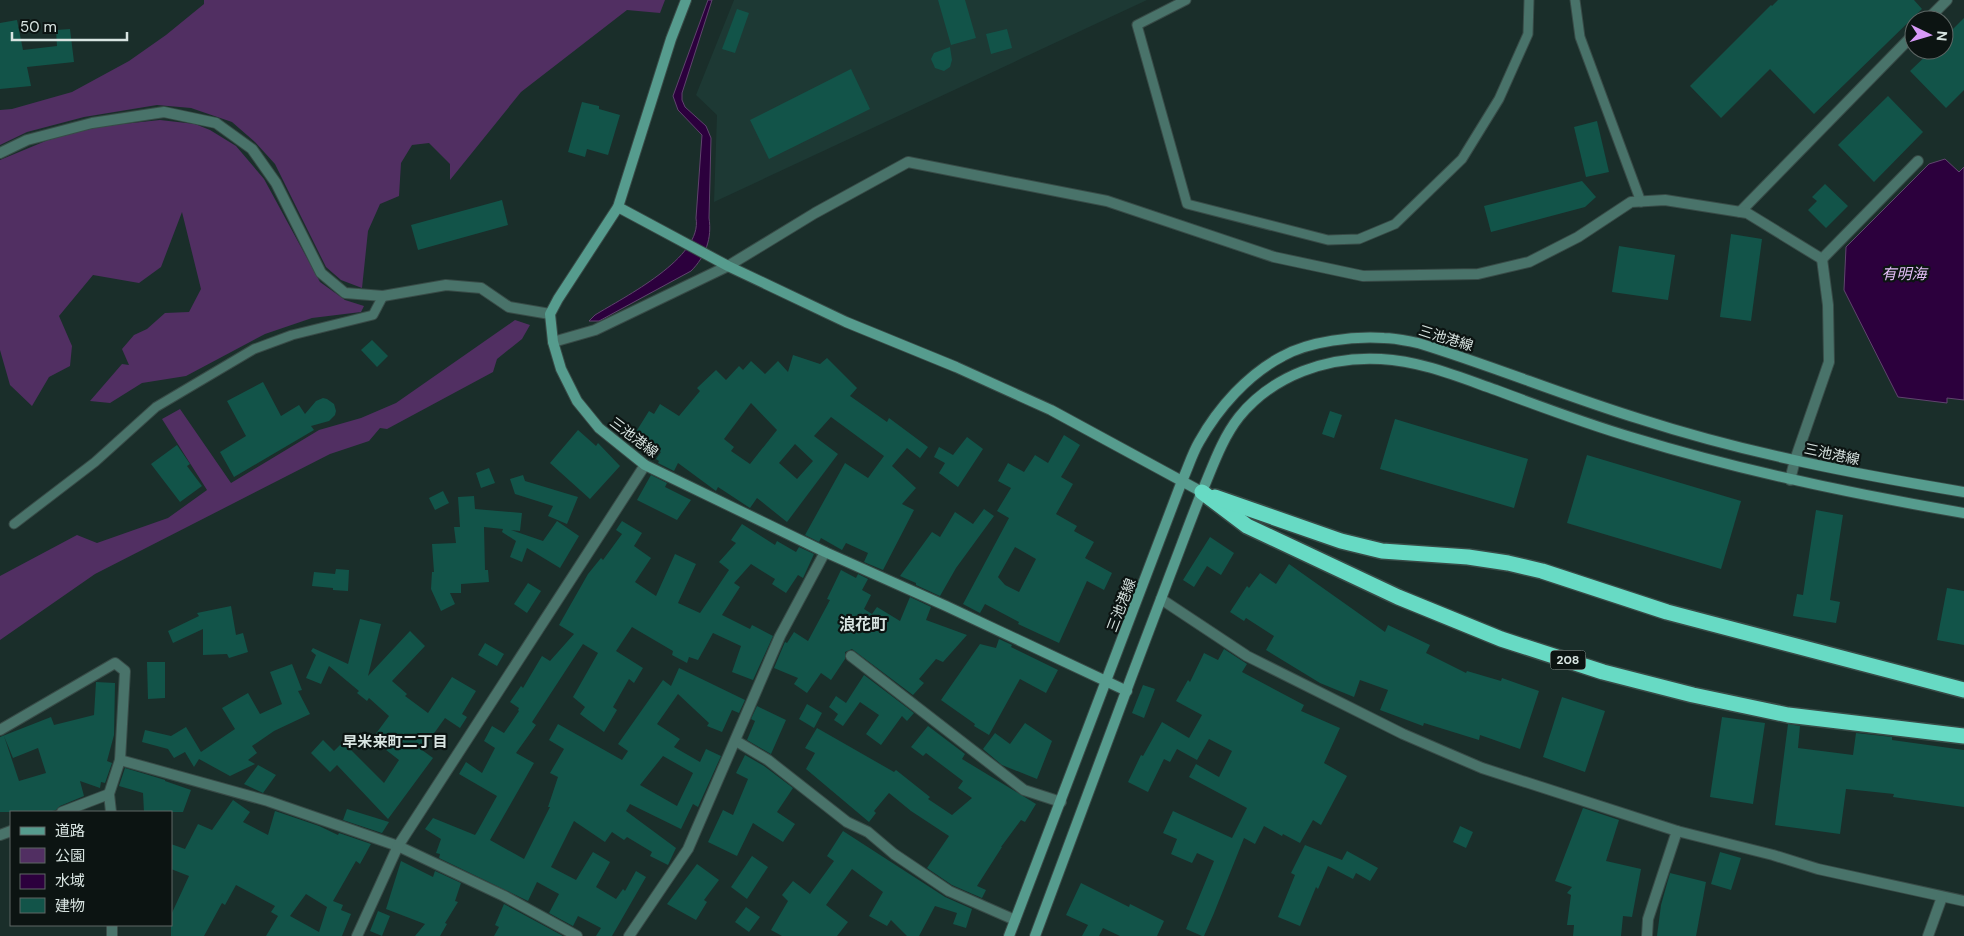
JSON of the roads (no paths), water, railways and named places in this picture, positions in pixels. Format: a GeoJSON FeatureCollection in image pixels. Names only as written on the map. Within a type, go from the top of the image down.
{"type":"FeatureCollection","features":[{"type":"Feature","properties":{"kind":"highway"},"geometry":{"type":"LineString","coordinates":[[1202,492],[1341,541],[1382,551],[1468,557],[1542,571],[1667,612],[1964,690]]}},
{"type":"Feature","properties":{"kind":"highway","name":"208"},"geometry":{"type":"LineString","coordinates":[[1202,492],[1248,526],[1398,597],[1501,639],[1603,672],[1693,695],[1788,714],[1964,736]]}},
{"type":"Feature","properties":{"kind":"main road"},"geometry":{"type":"LineString","coordinates":[[550,314],[618,207],[671,39],[686,0]]}},
{"type":"Feature","properties":{"kind":"main road"},"geometry":{"type":"LineString","coordinates":[[618,207],[676,240],[846,322],[956,367],[1051,410],[1202,492]]}},
{"type":"Feature","properties":{"kind":"main road","name":"三池港線"},"geometry":{"type":"LineString","coordinates":[[550,314],[553,342],[561,369],[577,402],[598,428],[645,464],[825,552],[946,606],[1127,691]]}},
{"type":"Feature","properties":{"kind":"main road","name":"三池港線"},"geometry":{"type":"LineString","coordinates":[[1010,936],[1182,481],[1199,442],[1222,408],[1251,377],[1284,355],[1317,344],[1351,338],[1384,338],[1418,343],[1641,420],[1795,460],[1886,479],[1964,492]]}},
{"type":"Feature","properties":{"kind":"main road"},"geometry":{"type":"LineString","coordinates":[[1035,936],[1161,599],[1220,448],[1239,418],[1263,393],[1290,376],[1311,368],[1351,359],[1382,359],[1416,364],[1451,374],[1632,438],[1790,480],[1964,513]]}},
{"type":"Feature","properties":{"kind":"street"},"geometry":{"type":"LineString","coordinates":[[1937,10],[1947,0]]}},
{"type":"Feature","properties":{"kind":"street"},"geometry":{"type":"LineString","coordinates":[[1740,212],[1904,44]]}},
{"type":"Feature","properties":{"kind":"street"},"geometry":{"type":"LineString","coordinates":[[0,153],[27,140],[64,130],[92,123],[164,112],[216,123],[252,149],[276,183],[321,273],[345,293],[383,296],[446,285],[481,288],[510,307],[550,314]]}},
{"type":"Feature","properties":{"kind":"street"},"geometry":{"type":"LineString","coordinates":[[1822,259],[1918,161]]}},
{"type":"Feature","properties":{"kind":"street"},"geometry":{"type":"LineString","coordinates":[[553,342],[595,330],[728,266],[908,162],[1106,201],[1274,258],[1363,276],[1478,274],[1529,262],[1578,238],[1632,202],[1665,200],[1747,213],[1822,259]]}},
{"type":"Feature","properties":{"kind":"street"},"geometry":{"type":"LineString","coordinates":[[1790,480],[1795,460],[1829,362],[1828,305],[1822,259]]}},
{"type":"Feature","properties":{"kind":"street"},"geometry":{"type":"LineString","coordinates":[[357,936],[398,846],[645,464]]}},
{"type":"Feature","properties":{"kind":"street"},"geometry":{"type":"LineString","coordinates":[[629,936],[688,849],[780,636],[825,552]]}},
{"type":"Feature","properties":{"kind":"street"},"geometry":{"type":"LineString","coordinates":[[1161,599],[1247,656],[1402,734],[1482,768],[1677,831],[1773,855],[1818,869],[1964,901]]}},
{"type":"Feature","properties":{"kind":"street"},"geometry":{"type":"LineString","coordinates":[[851,656],[1024,790],[1060,802]]}},
{"type":"Feature","properties":{"kind":"street"},"geometry":{"type":"LineString","coordinates":[[0,730],[115,663],[125,671],[120,760],[109,794],[111,811]]}},
{"type":"Feature","properties":{"kind":"street"},"geometry":{"type":"LineString","coordinates":[[736,741],[768,760],[847,822],[868,832],[894,854],[949,891],[1015,920]]}},
{"type":"Feature","properties":{"kind":"street"},"geometry":{"type":"LineString","coordinates":[[120,760],[268,801],[398,846],[504,896],[577,936]]}},
{"type":"Feature","properties":{"kind":"street"},"geometry":{"type":"LineString","coordinates":[[65,811],[109,794]]}},
{"type":"Feature","properties":{"kind":"street"},"geometry":{"type":"LineString","coordinates":[[1646,936],[1648,919],[1677,831]]}},
{"type":"Feature","properties":{"kind":"street"},"geometry":{"type":"LineString","coordinates":[[1928,936],[1942,897]]}},
{"type":"Feature","properties":{"kind":"lane"},"geometry":{"type":"LineString","coordinates":[[1186,0],[1137,25],[1187,204],[1328,240],[1360,239],[1395,224],[1462,159],[1499,99],[1528,34],[1529,0]]}},
{"type":"Feature","properties":{"kind":"lane"},"geometry":{"type":"LineString","coordinates":[[1575,0],[1580,37],[1641,202]]}},
{"type":"Feature","properties":{"kind":"lane"},"geometry":{"type":"LineString","coordinates":[[14,524],[96,462],[156,407],[254,348],[292,335],[373,315],[383,296]]}},
{"type":"Feature","properties":{"kind":"water"},"geometry":{"type":"Polygon","coordinates":[[[708,0],[712,0],[682,93],[685,107],[706,126],[711,138],[710,233],[707,246],[701,259],[691,271],[599,321],[589,321],[595,315],[642,287],[675,262],[687,248],[695,233],[702,135],[678,110],[673,96],[708,0]]]}},
{"type":"Feature","properties":{"kind":"water","name":"有明海"},"geometry":{"type":"Polygon","coordinates":[[[1945,159],[1959,172],[1964,167],[1964,400],[1947,398],[1947,403],[1898,397],[1844,290],[1846,247],[1929,164],[1945,159]]]}},
{"type":"Feature","properties":{"kind":"district","name":"浪花町"},"geometry":{"type":"Point","coordinates":[863,624]}},
{"type":"Feature","properties":{"kind":"district","name":"早米来町二丁目"},"geometry":{"type":"Point","coordinates":[395,742]}}]}
